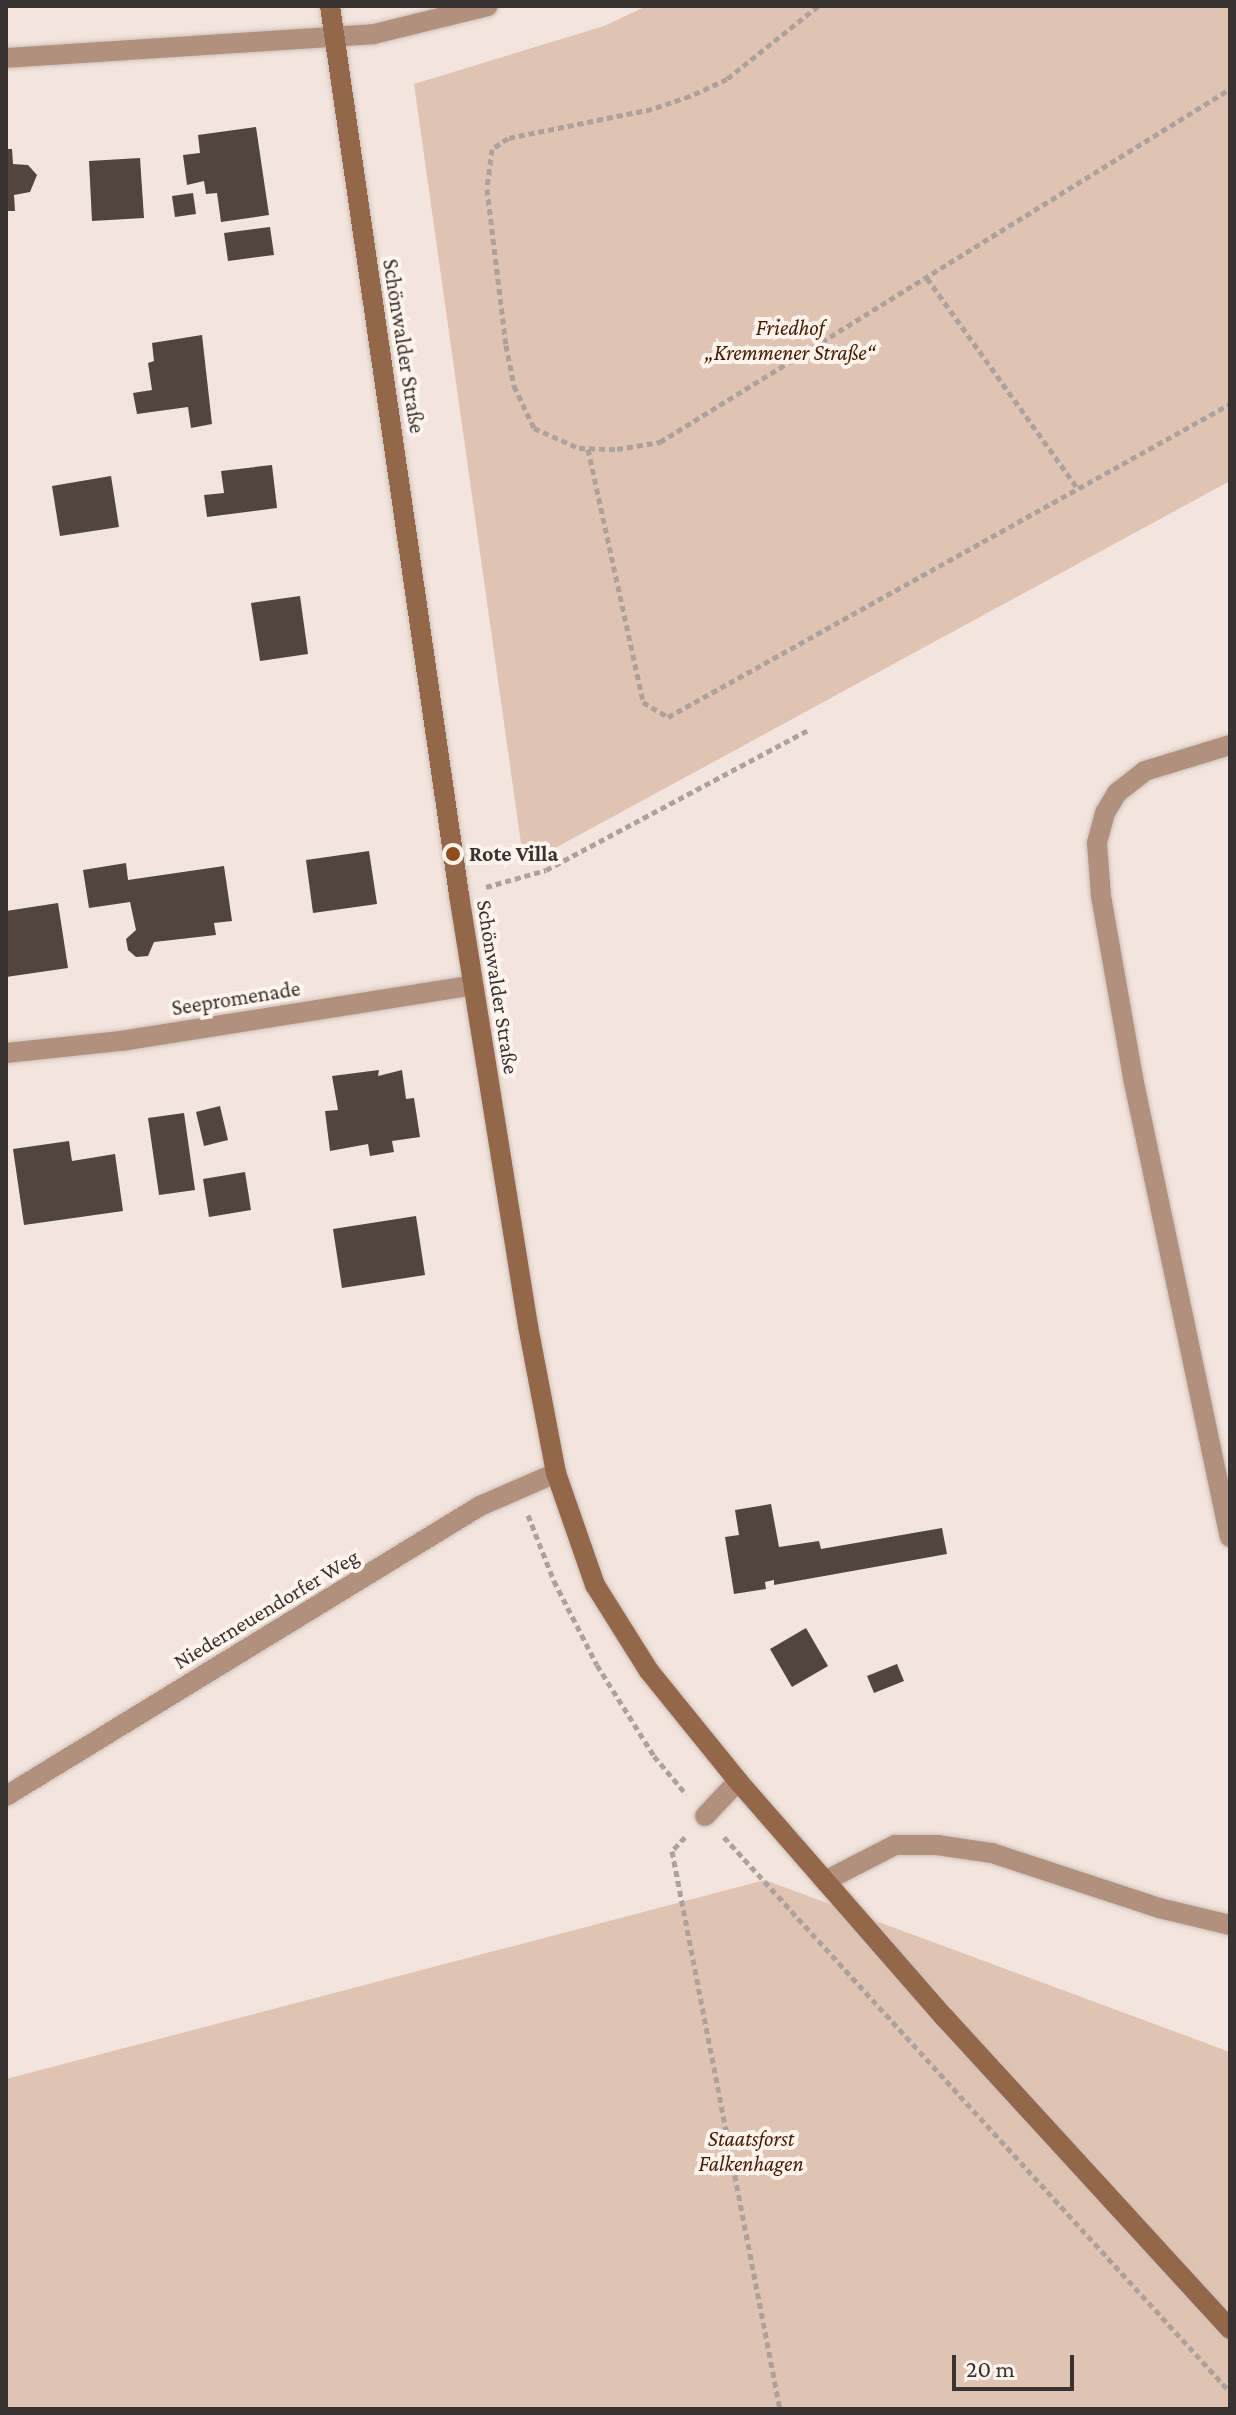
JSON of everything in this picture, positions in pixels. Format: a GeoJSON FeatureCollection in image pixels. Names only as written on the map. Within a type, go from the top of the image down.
{"type":"FeatureCollection","features":[{"type":"Feature","properties":{"kind":"main road","name":"Schönwalder Straße"},"geometry":{"type":"LineString","coordinates":[[330,6],[473,985],[556,1473],[595,1585],[649,1671],[738,1781],[1230,2329]]}},
{"type":"Feature","properties":{"kind":"street"},"geometry":{"type":"LineString","coordinates":[[6,58],[374,34],[488,6]]}},
{"type":"Feature","properties":{"kind":"street"},"geometry":{"type":"LineString","coordinates":[[1230,745],[1145,771],[1117,793],[1105,813],[1097,843],[1101,896],[1133,1078],[1230,1537]]}},
{"type":"Feature","properties":{"kind":"street","name":"Seepromenade"},"geometry":{"type":"LineString","coordinates":[[6,1053],[121,1041],[473,985]]}},
{"type":"Feature","properties":{"kind":"street","name":"Niederneuendorfer Weg"},"geometry":{"type":"LineString","coordinates":[[6,1796],[517,1487],[556,1473]]}},
{"type":"Feature","properties":{"kind":"street"},"geometry":{"type":"LineString","coordinates":[[705,1816],[738,1781]]}},
{"type":"Feature","properties":{"kind":"street"},"geometry":{"type":"LineString","coordinates":[[825,1881],[895,1845],[937,1845],[992,1853],[1159,1908],[1230,1925]]}},
{"type":"Feature","properties":{"kind":"path"},"geometry":{"type":"LineString","coordinates":[[818,6],[727,79],[690,96],[652,109],[508,138],[492,149],[487,189],[514,386],[534,428],[588,449],[660,442],[1230,89]]}},
{"type":"Feature","properties":{"kind":"path"},"geometry":{"type":"LineString","coordinates":[[927,278],[1078,489]]}},
{"type":"Feature","properties":{"kind":"path"},"geometry":{"type":"LineString","coordinates":[[588,449],[643,702],[668,717],[1230,404]]}},
{"type":"Feature","properties":{"kind":"path"},"geometry":{"type":"LineString","coordinates":[[459,895],[546,870],[808,730]]}},
{"type":"Feature","properties":{"kind":"path"},"geometry":{"type":"LineString","coordinates":[[517,1487],[554,1581],[597,1665],[654,1756],[705,1816],[1230,2392]]}},
{"type":"Feature","properties":{"kind":"path"},"geometry":{"type":"LineString","coordinates":[[705,1816],[672,1851],[780,2409]]}},
{"type":"Feature","properties":{"kind":"green space","name":"Friedhof „Kremmener Straße“"},"geometry":{"type":"Polygon","coordinates":[[[647,6],[1230,6],[1230,481],[524,865],[414,84],[604,26],[647,6]]]}},
{"type":"Feature","properties":{"kind":"green space","name":"Staatsforst Falkenhagen"},"geometry":{"type":"Polygon","coordinates":[[[765,1880],[1230,2052],[1230,2409],[6,2409],[6,2079],[765,1880]]]}},
{"type":"Feature","properties":{"kind":"building"},"geometry":{"type":"Polygon","coordinates":[[[256,127],[269,215],[221,222],[217,193],[206,194],[204,181],[187,185],[183,155],[200,153],[198,135],[256,127]]]}},
{"type":"Feature","properties":{"kind":"building"},"geometry":{"type":"Polygon","coordinates":[[[6,149],[12,149],[13,164],[28,165],[37,175],[30,192],[14,195],[15,211],[6,211],[6,149]]]}},
{"type":"Feature","properties":{"kind":"building"},"geometry":{"type":"Polygon","coordinates":[[[140,158],[144,218],[92,221],[89,161],[140,158]]]}},
{"type":"Feature","properties":{"kind":"building"},"geometry":{"type":"Polygon","coordinates":[[[193,193],[196,214],[175,217],[172,196],[193,193]]]}},
{"type":"Feature","properties":{"kind":"building"},"geometry":{"type":"Polygon","coordinates":[[[270,227],[274,255],[228,261],[224,233],[270,227]]]}},
{"type":"Feature","properties":{"kind":"building"},"geometry":{"type":"Polygon","coordinates":[[[202,335],[212,424],[191,428],[188,407],[137,414],[133,393],[152,390],[148,363],[154,361],[152,343],[202,335]]]}},
{"type":"Feature","properties":{"kind":"building"},"geometry":{"type":"Polygon","coordinates":[[[272,465],[277,508],[207,517],[204,495],[224,493],[221,471],[272,465]]]}},
{"type":"Feature","properties":{"kind":"building"},"geometry":{"type":"Polygon","coordinates":[[[111,476],[119,527],[60,536],[52,486],[111,476]]]}},
{"type":"Feature","properties":{"kind":"building"},"geometry":{"type":"Polygon","coordinates":[[[300,596],[308,654],[260,661],[251,603],[300,596]]]}},
{"type":"Feature","properties":{"kind":"building"},"geometry":{"type":"Polygon","coordinates":[[[369,851],[377,904],[313,913],[306,860],[369,851]]]}},
{"type":"Feature","properties":{"kind":"building"},"geometry":{"type":"Polygon","coordinates":[[[126,863],[128,880],[224,866],[232,921],[214,923],[216,935],[154,942],[148,956],[136,957],[128,950],[126,939],[136,930],[130,902],[89,908],[83,870],[126,863]]]}},
{"type":"Feature","properties":{"kind":"building"},"geometry":{"type":"Polygon","coordinates":[[[58,903],[68,968],[6,977],[6,911],[58,903]]]}},
{"type":"Feature","properties":{"kind":"building"},"geometry":{"type":"Polygon","coordinates":[[[379,1070],[378,1076],[402,1070],[406,1099],[414,1098],[420,1137],[392,1141],[394,1152],[370,1156],[368,1144],[330,1151],[325,1111],[338,1110],[332,1076],[379,1070]]]}},
{"type":"Feature","properties":{"kind":"building"},"geometry":{"type":"Polygon","coordinates":[[[220,1106],[228,1140],[204,1146],[196,1112],[220,1106]]]}},
{"type":"Feature","properties":{"kind":"building"},"geometry":{"type":"Polygon","coordinates":[[[184,1113],[195,1190],[159,1195],[148,1118],[184,1113]]]}},
{"type":"Feature","properties":{"kind":"building"},"geometry":{"type":"Polygon","coordinates":[[[69,1141],[72,1161],[115,1154],[123,1211],[24,1225],[13,1149],[69,1141]]]}},
{"type":"Feature","properties":{"kind":"building"},"geometry":{"type":"Polygon","coordinates":[[[245,1172],[251,1210],[209,1217],[203,1179],[245,1172]]]}},
{"type":"Feature","properties":{"kind":"building"},"geometry":{"type":"Polygon","coordinates":[[[416,1216],[425,1275],[342,1288],[333,1229],[416,1216]]]}},
{"type":"Feature","properties":{"kind":"building"},"geometry":{"type":"Polygon","coordinates":[[[771,1504],[779,1547],[819,1541],[821,1549],[942,1528],[947,1554],[774,1585],[774,1580],[765,1582],[766,1589],[734,1594],[725,1537],[739,1535],[735,1510],[771,1504]]]}},
{"type":"Feature","properties":{"kind":"building"},"geometry":{"type":"Polygon","coordinates":[[[806,1628],[828,1666],[792,1687],[770,1649],[806,1628]]]}},
{"type":"Feature","properties":{"kind":"building"},"geometry":{"type":"Polygon","coordinates":[[[897,1664],[904,1681],[874,1693],[867,1676],[897,1664]]]}},
{"type":"Feature","properties":{"kind":"place","name":"Rote Villa"},"geometry":{"type":"Point","coordinates":[453,854]}}]}
